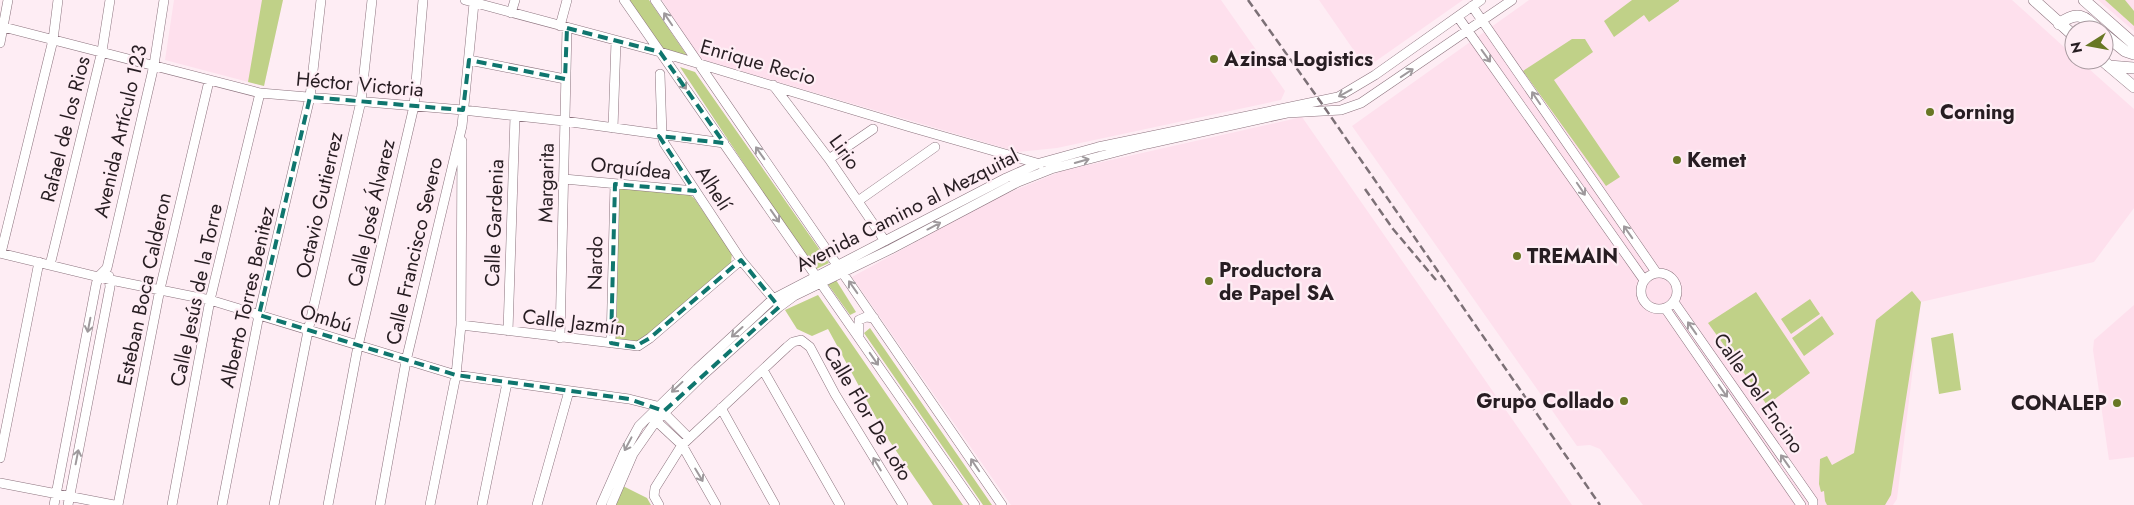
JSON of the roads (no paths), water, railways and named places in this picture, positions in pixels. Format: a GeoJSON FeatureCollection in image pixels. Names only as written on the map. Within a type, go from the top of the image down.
{"type":"FeatureCollection","features":[{"type":"Feature","properties":{"kind":"main road"},"geometry":{"type":"LineString","coordinates":[[2084,0],[2134,44]]}},
{"type":"Feature","properties":{"kind":"main road"},"geometry":{"type":"LineString","coordinates":[[2038,2],[2064,28]]}},
{"type":"Feature","properties":{"kind":"main road"},"geometry":{"type":"LineString","coordinates":[[2059,24],[2069,16],[2078,16],[2089,20]]}},
{"type":"Feature","properties":{"kind":"main road"},"geometry":{"type":"LineString","coordinates":[[2114,42],[2125,51],[2134,54]]}},
{"type":"Feature","properties":{"kind":"main road"},"geometry":{"type":"LineString","coordinates":[[2114,64],[2134,68]]}},
{"type":"Feature","properties":{"kind":"main road"},"geometry":{"type":"LineString","coordinates":[[2114,70],[2134,87]]}},
{"type":"Feature","properties":{"kind":"street"},"geometry":{"type":"LineString","coordinates":[[0,43],[8,0]]}},
{"type":"Feature","properties":{"kind":"street"},"geometry":{"type":"LineString","coordinates":[[1,253],[53,40],[58,0]]}},
{"type":"Feature","properties":{"kind":"street","name":"Rafael de los Rios"},"geometry":{"type":"LineString","coordinates":[[50,265],[102,52],[110,0]]}},
{"type":"Feature","properties":{"kind":"street","name":"Avenida Artículo 123"},"geometry":{"type":"LineString","coordinates":[[98,277],[106,268],[154,65],[164,0]]}},
{"type":"Feature","properties":{"kind":"street","name":"Alberto Torres Benitez"},"geometry":{"type":"LineString","coordinates":[[222,505],[259,315],[310,97],[321,0]]}},
{"type":"Feature","properties":{"kind":"street","name":"Octavio Gutierrez"},"geometry":{"type":"LineString","coordinates":[[274,505],[308,331],[361,102],[372,0]]}},
{"type":"Feature","properties":{"kind":"street","name":"Calle José Álvarez"},"geometry":{"type":"LineString","coordinates":[[328,505],[358,346],[414,106],[423,0]]}},
{"type":"Feature","properties":{"kind":"street"},"geometry":{"type":"LineString","coordinates":[[512,13],[515,0]]}},
{"type":"Feature","properties":{"kind":"street","name":"Margarita"},"geometry":{"type":"LineString","coordinates":[[560,338],[565,79],[563,27],[567,0]]}},
{"type":"Feature","properties":{"kind":"street"},"geometry":{"type":"LineString","coordinates":[[624,0],[975,505]]}},
{"type":"Feature","properties":{"kind":"street"},"geometry":{"type":"LineString","coordinates":[[655,0],[1002,505]]}},
{"type":"Feature","properties":{"kind":"street","name":"Avenida Camino al Mezquital"},"geometry":{"type":"LineString","coordinates":[[601,505],[632,437],[776,303],[794,296],[838,265],[1006,178],[1098,147],[1338,97],[1375,75],[1481,0]]}},
{"type":"Feature","properties":{"kind":"street","name":"Avenida Camino al Mezquital"},"geometry":{"type":"LineString","coordinates":[[819,280],[843,273],[1043,167],[1287,113],[1334,111],[1362,104],[1512,0]]}},
{"type":"Feature","properties":{"kind":"street","name":"Enrique Recio"},"geometry":{"type":"LineString","coordinates":[[470,1],[774,85],[1043,167]]}},
{"type":"Feature","properties":{"kind":"street","name":"Calle Francisco Severo"},"geometry":{"type":"LineString","coordinates":[[380,505],[406,361],[462,126],[469,60],[470,1]]}},
{"type":"Feature","properties":{"kind":"street"},"geometry":{"type":"LineString","coordinates":[[1472,6],[1656,272]]}},
{"type":"Feature","properties":{"kind":"street"},"geometry":{"type":"LineString","coordinates":[[1458,17],[1644,280]]}},
{"type":"Feature","properties":{"kind":"street","name":"Héctor Victoria"},"geometry":{"type":"LineString","coordinates":[[2,26],[260,93],[463,110],[564,121],[662,136],[724,143]]}},
{"type":"Feature","properties":{"kind":"street"},"geometry":{"type":"LineString","coordinates":[[613,128],[616,41]]}},
{"type":"Feature","properties":{"kind":"street"},"geometry":{"type":"LineString","coordinates":[[469,60],[565,79]]}},
{"type":"Feature","properties":{"kind":"street","name":"Alhelí"},"geometry":{"type":"LineString","coordinates":[[660,74],[662,136],[667,148],[741,260],[776,303]]}},
{"type":"Feature","properties":{"kind":"street"},"geometry":{"type":"LineString","coordinates":[[1375,75],[1384,89]]}},
{"type":"Feature","properties":{"kind":"street","name":"Esteban Boca Calderon"},"geometry":{"type":"LineString","coordinates":[[118,505],[160,289],[210,81]]}},
{"type":"Feature","properties":{"kind":"street","name":"Lirio"},"geometry":{"type":"LineString","coordinates":[[774,85],[829,159],[885,241]]}},
{"type":"Feature","properties":{"kind":"street","name":"Calle Jesús de la Torre"},"geometry":{"type":"LineString","coordinates":[[172,505],[210,300],[260,93]]}},
{"type":"Feature","properties":{"kind":"street","name":"Calle Gardenia"},"geometry":{"type":"LineString","coordinates":[[508,331],[514,116]]}},
{"type":"Feature","properties":{"kind":"street"},"geometry":{"type":"LineString","coordinates":[[430,505],[456,375],[461,325],[462,126]]}},
{"type":"Feature","properties":{"kind":"street"},"geometry":{"type":"LineString","coordinates":[[829,159],[873,129]]}},
{"type":"Feature","properties":{"kind":"street"},"geometry":{"type":"LineString","coordinates":[[858,201],[934,147]]}},
{"type":"Feature","properties":{"kind":"street","name":"Orquídea"},"geometry":{"type":"LineString","coordinates":[[564,179],[695,192]]}},
{"type":"Feature","properties":{"kind":"street","name":"Nardo"},"geometry":{"type":"LineString","coordinates":[[611,344],[615,184]]}},
{"type":"Feature","properties":{"kind":"street"},"geometry":{"type":"LineString","coordinates":[[1599,215],[1611,207]]}},
{"type":"Feature","properties":{"kind":"street","name":"Ombú"},"geometry":{"type":"LineString","coordinates":[[1,253],[111,280],[210,300],[456,375],[634,400],[661,409]]}},
{"type":"Feature","properties":{"kind":"street","name":"Calle Jazmín"},"geometry":{"type":"LineString","coordinates":[[461,325],[631,347],[641,345],[741,260]]}},
{"type":"Feature","properties":{"kind":"street"},"geometry":{"type":"LineString","coordinates":[[0,458],[39,262]]}},
{"type":"Feature","properties":{"kind":"street"},"geometry":{"type":"LineString","coordinates":[[68,501],[111,280],[106,268]]}},
{"type":"Feature","properties":{"kind":"street"},"geometry":{"type":"LineString","coordinates":[[1656,272],[1667,274],[1675,281],[1678,292],[1674,302],[1665,308],[1656,309],[1648,305],[1642,298],[1641,288],[1644,280],[1656,272]]}},
{"type":"Feature","properties":{"kind":"street"},"geometry":{"type":"LineString","coordinates":[[54,505],[98,277]]}},
{"type":"Feature","properties":{"kind":"street","name":"Calle Del Encino"},"geometry":{"type":"LineString","coordinates":[[1674,302],[1813,505]]}},
{"type":"Feature","properties":{"kind":"street","name":"Calle Del Encino"},"geometry":{"type":"LineString","coordinates":[[1665,308],[1802,505]]}},
{"type":"Feature","properties":{"kind":"street"},"geometry":{"type":"LineString","coordinates":[[858,336],[859,320],[866,317],[874,318]]}},
{"type":"Feature","properties":{"kind":"street","name":"Calle Flor De Loto"},"geometry":{"type":"LineString","coordinates":[[762,370],[790,344],[801,340],[810,347],[860,435],[903,505]]}},
{"type":"Feature","properties":{"kind":"street"},"geometry":{"type":"LineString","coordinates":[[657,503],[655,488],[682,445],[762,370],[840,505]]}},
{"type":"Feature","properties":{"kind":"street"},"geometry":{"type":"LineString","coordinates":[[482,505],[507,383]]}},
{"type":"Feature","properties":{"kind":"street"},"geometry":{"type":"LineString","coordinates":[[538,505],[569,391]]}},
{"type":"Feature","properties":{"kind":"street"},"geometry":{"type":"LineString","coordinates":[[645,404],[652,418],[682,445],[716,505]]}},
{"type":"Feature","properties":{"kind":"street"},"geometry":{"type":"LineString","coordinates":[[721,408],[775,505]]}},
{"type":"Feature","properties":{"kind":"street"},"geometry":{"type":"LineString","coordinates":[[661,409],[689,438]]}},
{"type":"Feature","properties":{"kind":"street","name":"Avenida Camino al Mezquital"},"geometry":{"type":"LineString","coordinates":[[611,505],[633,454],[652,418]]}},
{"type":"Feature","properties":{"kind":"street"},"geometry":{"type":"LineString","coordinates":[[0,483],[56,493],[68,501],[114,505]]}},
{"type":"Feature","properties":{"kind":"railway"},"geometry":{"type":"LineString","coordinates":[[1248,0],[1600,505]]}},
{"type":"Feature","properties":{"kind":"railway"},"geometry":{"type":"LineString","coordinates":[[1365,189],[1393,229],[1436,280]]}},
{"type":"Feature","properties":{"kind":"place","name":"Azinsa Logistics"},"geometry":{"type":"Point","coordinates":[1214,59]}},
{"type":"Feature","properties":{"kind":"place","name":"Corning"},"geometry":{"type":"Point","coordinates":[1930,112]}},
{"type":"Feature","properties":{"kind":"place","name":"Kemet"},"geometry":{"type":"Point","coordinates":[1677,160]}},
{"type":"Feature","properties":{"kind":"place","name":"TREMAIN"},"geometry":{"type":"Point","coordinates":[1517,256]}},
{"type":"Feature","properties":{"kind":"place","name":"Productora de Papel SA"},"geometry":{"type":"Point","coordinates":[1209,281]}},
{"type":"Feature","properties":{"kind":"place","name":"Grupo Collado"},"geometry":{"type":"Point","coordinates":[1624,401]}},
{"type":"Feature","properties":{"kind":"place","name":"CONALEP"},"geometry":{"type":"Point","coordinates":[2117,403]}}]}
